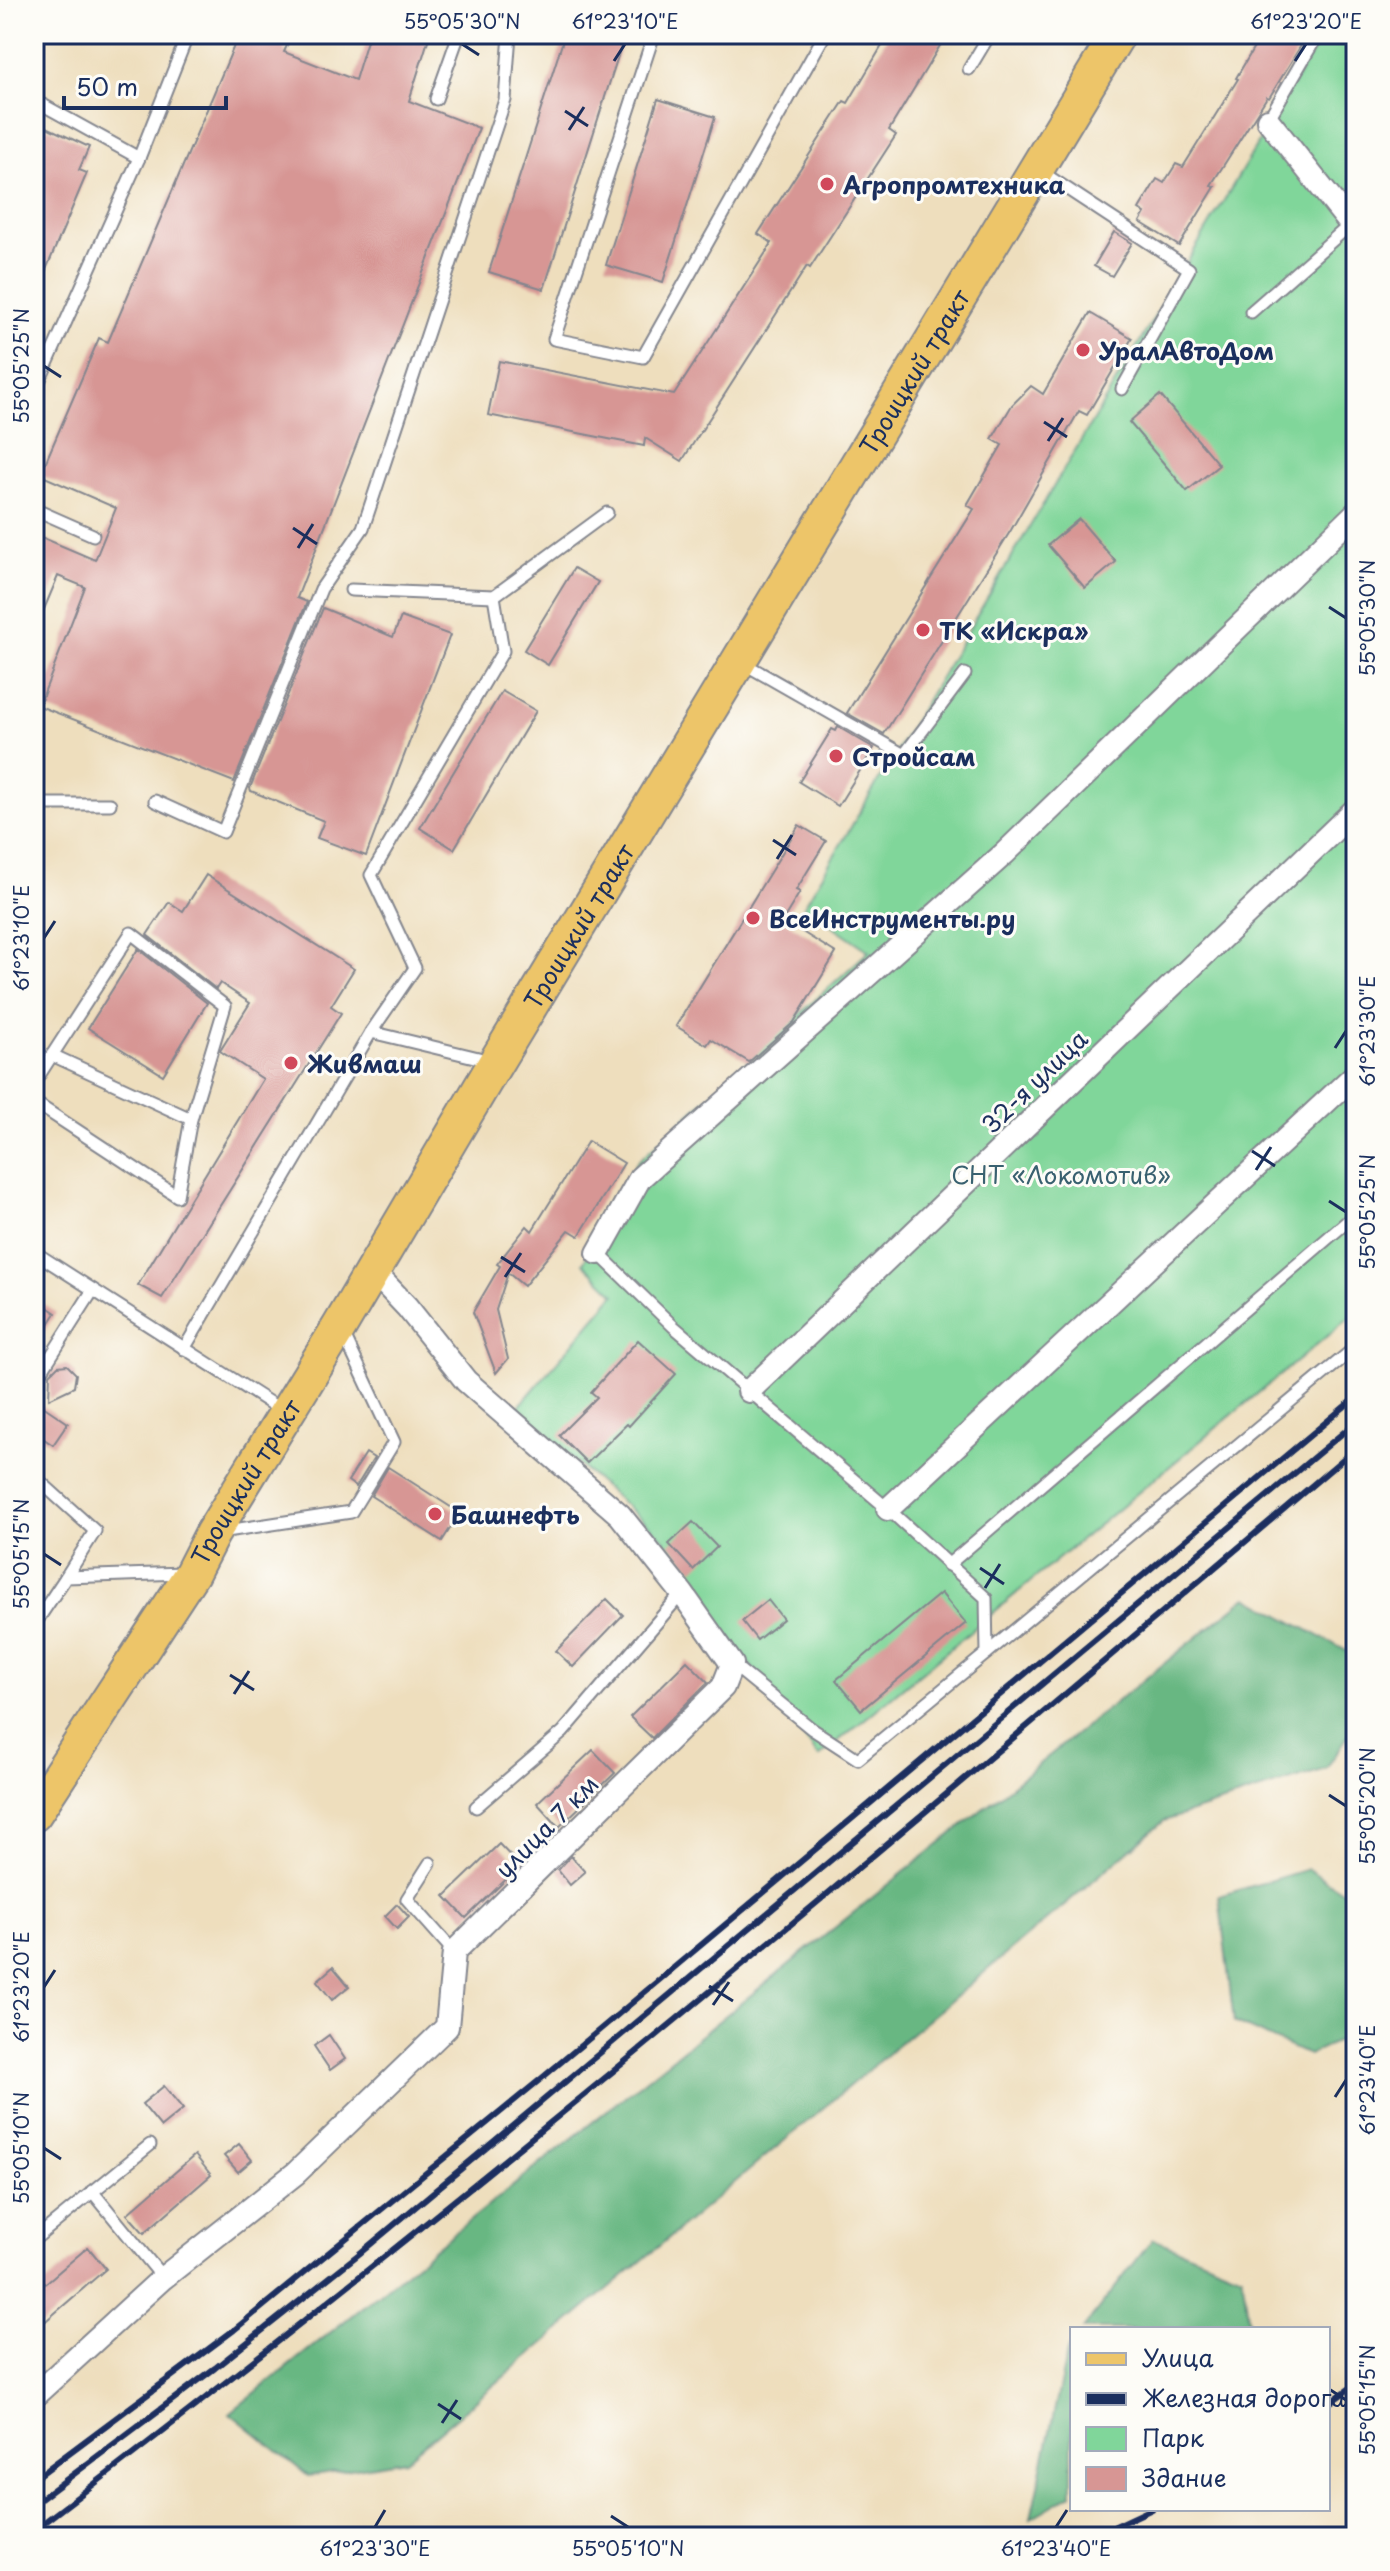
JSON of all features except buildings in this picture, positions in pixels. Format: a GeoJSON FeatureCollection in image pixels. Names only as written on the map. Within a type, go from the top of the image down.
{"type":"FeatureCollection","features":[{"type":"Feature","properties":{"kind":"main road","name":"Троицкий тракт"},"geometry":{"type":"LineString","coordinates":[[35,1809],[192,1573],[285,1412],[340,1326],[496,1062],[1118,34]]}},
{"type":"Feature","properties":{"kind":"street"},"geometry":{"type":"LineString","coordinates":[[1268,120],[1354,225]]}},
{"type":"Feature","properties":{"kind":"street"},"geometry":{"type":"LineString","coordinates":[[598,1253],[640,1178],[1005,853],[1356,513]]}},
{"type":"Feature","properties":{"kind":"street","name":"32-я улица"},"geometry":{"type":"LineString","coordinates":[[749,1391],[1356,809]]}},
{"type":"Feature","properties":{"kind":"street"},"geometry":{"type":"LineString","coordinates":[[888,1509],[1356,1074]]}},
{"type":"Feature","properties":{"kind":"street"},"geometry":{"type":"LineString","coordinates":[[373,1271],[407,1307],[466,1381],[620,1515],[682,1593],[732,1664]]}},
{"type":"Feature","properties":{"kind":"street","name":"улица 7 км"},"geometry":{"type":"LineString","coordinates":[[454,1952],[723,1687],[732,1664]]}},
{"type":"Feature","properties":{"kind":"street"},"geometry":{"type":"LineString","coordinates":[[34,2396],[163,2278],[296,2173],[447,2027],[454,1952]]}},
{"type":"Feature","properties":{"kind":"lane"},"geometry":{"type":"LineString","coordinates":[[34,393],[139,158],[188,34]]}},
{"type":"Feature","properties":{"kind":"lane"},"geometry":{"type":"LineString","coordinates":[[436,99],[459,34]]}},
{"type":"Feature","properties":{"kind":"lane"},"geometry":{"type":"LineString","coordinates":[[155,801],[223,832],[321,589],[363,528],[505,100],[510,34]]}},
{"type":"Feature","properties":{"kind":"lane"},"geometry":{"type":"LineString","coordinates":[[654,34],[554,339],[643,357],[825,34]]}},
{"type":"Feature","properties":{"kind":"lane"},"geometry":{"type":"LineString","coordinates":[[969,69],[990,34]]}},
{"type":"Feature","properties":{"kind":"lane"},"geometry":{"type":"LineString","coordinates":[[1268,120],[1318,34]]}},
{"type":"Feature","properties":{"kind":"lane"},"geometry":{"type":"LineString","coordinates":[[34,100],[139,158]]}},
{"type":"Feature","properties":{"kind":"lane"},"geometry":{"type":"LineString","coordinates":[[1037,169],[1189,269],[1122,389]]}},
{"type":"Feature","properties":{"kind":"lane"},"geometry":{"type":"LineString","coordinates":[[1251,312],[1354,225]]}},
{"type":"Feature","properties":{"kind":"lane"},"geometry":{"type":"LineString","coordinates":[[34,509],[93,535]]}},
{"type":"Feature","properties":{"kind":"lane"},"geometry":{"type":"LineString","coordinates":[[351,590],[494,596],[607,513]]}},
{"type":"Feature","properties":{"kind":"lane"},"geometry":{"type":"LineString","coordinates":[[184,1349],[371,1032],[415,968],[371,875],[503,651],[494,596]]}},
{"type":"Feature","properties":{"kind":"lane"},"geometry":{"type":"LineString","coordinates":[[739,660],[904,755],[965,674]]}},
{"type":"Feature","properties":{"kind":"lane"},"geometry":{"type":"LineString","coordinates":[[34,804],[110,804]]}},
{"type":"Feature","properties":{"kind":"lane"},"geometry":{"type":"LineString","coordinates":[[34,1083],[131,933],[225,1006],[191,1119],[177,1196],[34,1102]]}},
{"type":"Feature","properties":{"kind":"lane"},"geometry":{"type":"LineString","coordinates":[[371,1032],[496,1062]]}},
{"type":"Feature","properties":{"kind":"lane"},"geometry":{"type":"LineString","coordinates":[[52,1055],[191,1119]]}},
{"type":"Feature","properties":{"kind":"lane"},"geometry":{"type":"LineString","coordinates":[[948,1565],[1356,1214]]}},
{"type":"Feature","properties":{"kind":"lane"},"geometry":{"type":"LineString","coordinates":[[34,1252],[285,1412]]}},
{"type":"Feature","properties":{"kind":"lane"},"geometry":{"type":"LineString","coordinates":[[598,1253],[673,1326],[888,1509],[986,1598],[987,1653]]}},
{"type":"Feature","properties":{"kind":"lane"},"geometry":{"type":"LineString","coordinates":[[34,1383],[93,1290]]}},
{"type":"Feature","properties":{"kind":"lane"},"geometry":{"type":"LineString","coordinates":[[212,1534],[351,1512],[394,1442],[340,1326]]}},
{"type":"Feature","properties":{"kind":"lane"},"geometry":{"type":"LineString","coordinates":[[732,1664],[812,1729],[858,1759],[1356,1347]]}},
{"type":"Feature","properties":{"kind":"lane"},"geometry":{"type":"LineString","coordinates":[[34,1476],[95,1531],[34,1625]]}},
{"type":"Feature","properties":{"kind":"lane"},"geometry":{"type":"LineString","coordinates":[[66,1577],[192,1573]]}},
{"type":"Feature","properties":{"kind":"lane"},"geometry":{"type":"LineString","coordinates":[[476,1807],[563,1732],[682,1593]]}},
{"type":"Feature","properties":{"kind":"lane"},"geometry":{"type":"LineString","coordinates":[[430,1863],[407,1899],[454,1952]]}},
{"type":"Feature","properties":{"kind":"lane"},"geometry":{"type":"LineString","coordinates":[[36,2238],[150,2145]]}},
{"type":"Feature","properties":{"kind":"lane"},"geometry":{"type":"LineString","coordinates":[[92,2191],[163,2278]]}},
{"type":"Feature","properties":{"kind":"green space","name":"СНТ «Локомотив»"},"geometry":{"type":"Polygon","coordinates":[[[1323,34],[1356,34],[1356,1312],[819,1757],[689,1584],[663,1538],[516,1410],[615,1294],[583,1263],[637,1162],[869,951],[804,906],[1323,34]]]}},
{"type":"Feature","properties":{"kind":"green space"},"geometry":{"type":"Polygon","coordinates":[[[1247,1597],[1356,1656],[1356,1724],[1326,1769],[1164,1821],[405,2460],[308,2476],[230,2413],[1247,1597]]]}},
{"type":"Feature","properties":{"kind":"green space"},"geometry":{"type":"Polygon","coordinates":[[[1308,1869],[1356,1900],[1356,2032],[1308,2055],[1234,2022],[1219,1896],[1308,1869]]]}},
{"type":"Feature","properties":{"kind":"green space"},"geometry":{"type":"Polygon","coordinates":[[[1153,2239],[1242,2275],[1250,2327],[1085,2327],[1153,2239]]]}},
{"type":"Feature","properties":{"kind":"green space"},"geometry":{"type":"Polygon","coordinates":[[[1070,2346],[1070,2495],[1031,2518],[1070,2346]]]}},
{"type":"Feature","properties":{"kind":"railway"},"geometry":{"type":"LineString","coordinates":[[34,2479],[234,2330],[542,2078],[1356,1397]]}},
{"type":"Feature","properties":{"kind":"railway"},"geometry":{"type":"LineString","coordinates":[[34,2504],[215,2368],[359,2254],[1356,1422]]}},
{"type":"Feature","properties":{"kind":"railway"},"geometry":{"type":"LineString","coordinates":[[34,2530],[371,2268],[537,2134],[1356,1448]]}},
{"type":"Feature","properties":{"kind":"railway"},"geometry":{"type":"LineString","coordinates":[[1330,2403],[1356,2384]]}},
{"type":"Feature","properties":{"kind":"railway"},"geometry":{"type":"LineString","coordinates":[[1092,2537],[1148,2511]]}},
{"type":"Feature","properties":{"kind":"place","name":"Агропромтехника"},"geometry":{"type":"Point","coordinates":[827,184]}},
{"type":"Feature","properties":{"kind":"place","name":"УралАвтоДом"},"geometry":{"type":"Point","coordinates":[1083,350]}},
{"type":"Feature","properties":{"kind":"place","name":"ТК «Искра»"},"geometry":{"type":"Point","coordinates":[923,630]}},
{"type":"Feature","properties":{"kind":"place","name":"Стройсам"},"geometry":{"type":"Point","coordinates":[836,756]}},
{"type":"Feature","properties":{"kind":"place","name":"ВсеИнструменты.ру"},"geometry":{"type":"Point","coordinates":[753,918]}},
{"type":"Feature","properties":{"kind":"place","name":"Живмаш"},"geometry":{"type":"Point","coordinates":[291,1063]}},
{"type":"Feature","properties":{"kind":"place","name":"Башнефть"},"geometry":{"type":"Point","coordinates":[435,1514]}}]}
